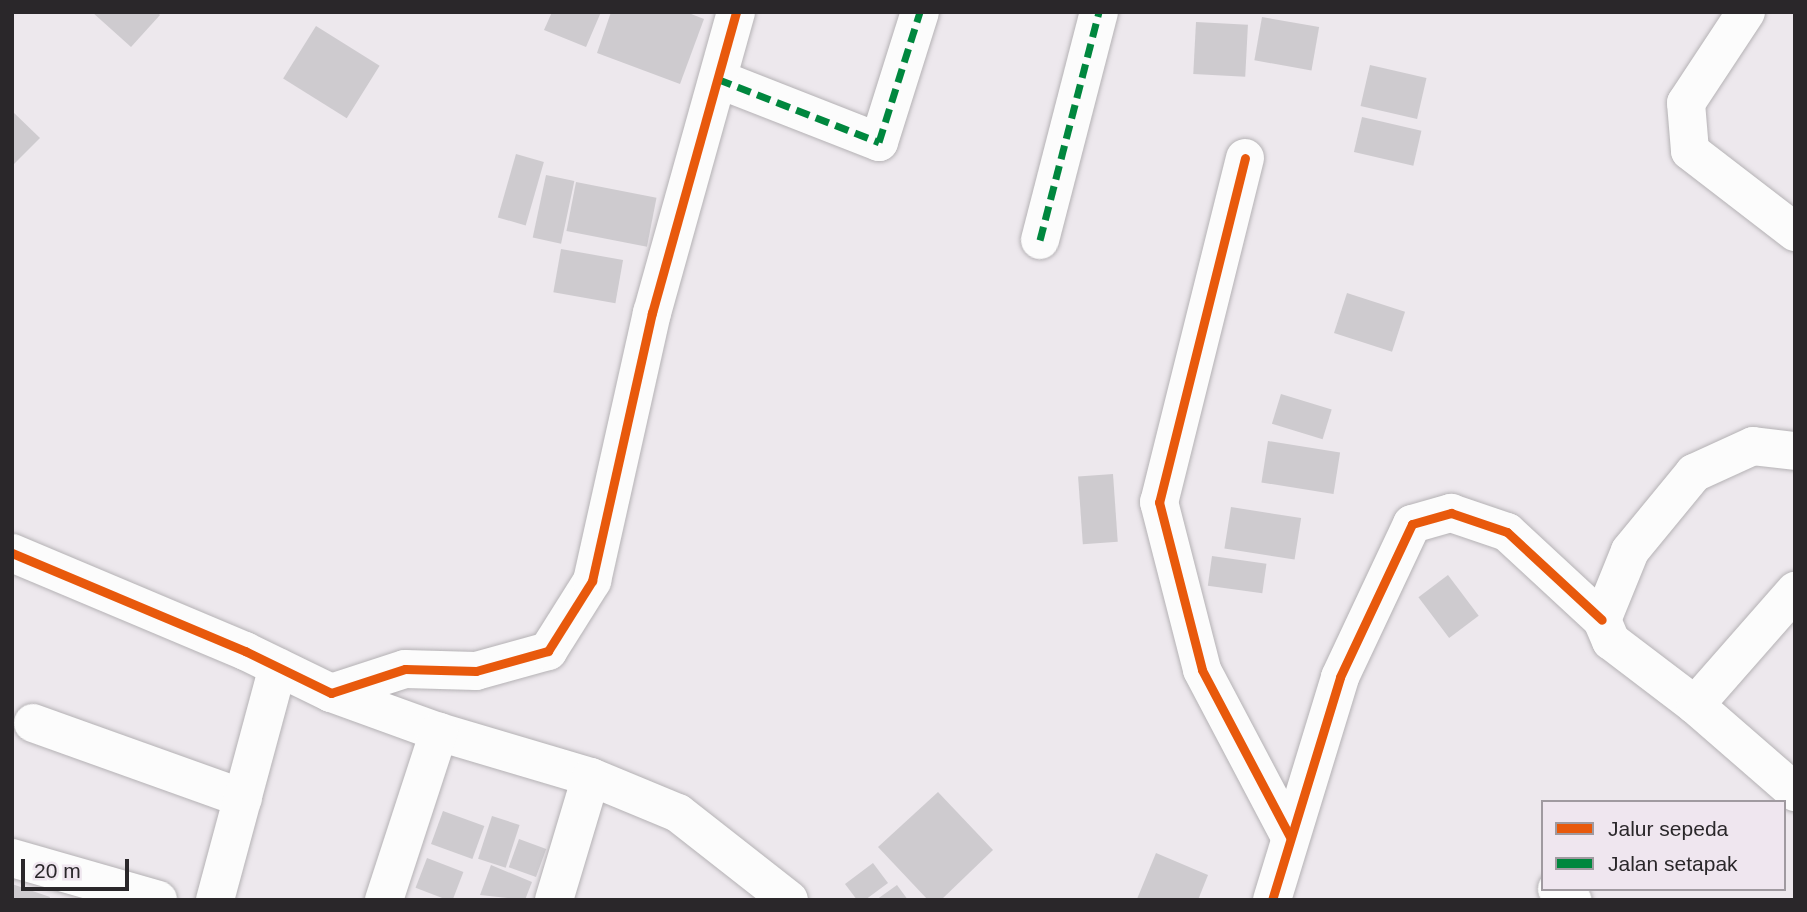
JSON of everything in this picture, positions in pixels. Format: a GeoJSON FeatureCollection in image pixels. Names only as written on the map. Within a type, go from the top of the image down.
{"type":"FeatureCollection","features":[{"type":"Feature","properties":{"kind":"street"},"geometry":{"type":"LineString","coordinates":[[331,693],[405,669],[476,671],[548,651],[592,580],[652,313],[737,12]]}},
{"type":"Feature","properties":{"kind":"street"},"geometry":{"type":"LineString","coordinates":[[718,79],[879,142],[919,12]]}},
{"type":"Feature","properties":{"kind":"street"},"geometry":{"type":"LineString","coordinates":[[1040,240],[1100,12]]}},
{"type":"Feature","properties":{"kind":"street"},"geometry":{"type":"LineString","coordinates":[[1746,12],[1686,103],[1690,151],[1795,232]]}},
{"type":"Feature","properties":{"kind":"street"},"geometry":{"type":"LineString","coordinates":[[1245,158],[1159,502],[1202,670],[1290,837]]}},
{"type":"Feature","properties":{"kind":"street"},"geometry":{"type":"LineString","coordinates":[[1602,620],[1630,551],[1694,473],[1753,446],[1795,452]]}},
{"type":"Feature","properties":{"kind":"street"},"geometry":{"type":"LineString","coordinates":[[1272,900],[1340,677],[1412,524],[1451,513],[1507,532],[1602,620],[1611,641],[1695,705],[1795,792]]}},
{"type":"Feature","properties":{"kind":"street"},"geometry":{"type":"LineString","coordinates":[[12,553],[278,667],[331,693],[439,732],[592,777],[678,813],[789,900]]}},
{"type":"Feature","properties":{"kind":"street"},"geometry":{"type":"LineString","coordinates":[[1695,705],[1795,591]]}},
{"type":"Feature","properties":{"kind":"street"},"geometry":{"type":"LineString","coordinates":[[215,900],[278,667]]}},
{"type":"Feature","properties":{"kind":"street"},"geometry":{"type":"LineString","coordinates":[[33,723],[243,797]]}},
{"type":"Feature","properties":{"kind":"street"},"geometry":{"type":"LineString","coordinates":[[384,900],[439,732]]}},
{"type":"Feature","properties":{"kind":"street"},"geometry":{"type":"LineString","coordinates":[[554,900],[592,777]]}},
{"type":"Feature","properties":{"kind":"street"},"geometry":{"type":"LineString","coordinates":[[12,858],[64,887],[158,900]]}},
{"type":"Feature","properties":{"kind":"building"},"geometry":{"type":"Polygon","coordinates":[[[92,12],[157,12],[160,15],[131,47],[92,12]]]}},
{"type":"Feature","properties":{"kind":"building"},"geometry":{"type":"Polygon","coordinates":[[[552,12],[601,12],[586,47],[544,30],[552,12]]]}},
{"type":"Feature","properties":{"kind":"building"},"geometry":{"type":"Polygon","coordinates":[[[611,12],[686,12],[704,19],[680,84],[597,53],[611,12]]]}},
{"type":"Feature","properties":{"kind":"building"},"geometry":{"type":"Polygon","coordinates":[[[1262,17],[1319,27],[1311,70],[1254,60],[1262,17]]]}},
{"type":"Feature","properties":{"kind":"building"},"geometry":{"type":"Polygon","coordinates":[[[1196,22],[1248,25],[1245,77],[1193,74],[1196,22]]]}},
{"type":"Feature","properties":{"kind":"building"},"geometry":{"type":"Polygon","coordinates":[[[316,26],[380,66],[347,118],[283,79],[316,26]]]}},
{"type":"Feature","properties":{"kind":"building"},"geometry":{"type":"Polygon","coordinates":[[[1370,65],[1427,78],[1417,119],[1361,106],[1370,65]]]}},
{"type":"Feature","properties":{"kind":"building"},"geometry":{"type":"Polygon","coordinates":[[[12,111],[40,138],[12,166],[12,111]]]}},
{"type":"Feature","properties":{"kind":"building"},"geometry":{"type":"Polygon","coordinates":[[[1362,117],[1421,131],[1413,166],[1354,152],[1362,117]]]}},
{"type":"Feature","properties":{"kind":"building"},"geometry":{"type":"Polygon","coordinates":[[[516,154],[544,162],[526,225],[498,217],[516,154]]]}},
{"type":"Feature","properties":{"kind":"building"},"geometry":{"type":"Polygon","coordinates":[[[546,175],[574,181],[561,244],[533,238],[546,175]]]}},
{"type":"Feature","properties":{"kind":"building"},"geometry":{"type":"Polygon","coordinates":[[[576,182],[656,198],[647,247],[566,231],[576,182]]]}},
{"type":"Feature","properties":{"kind":"building"},"geometry":{"type":"Polygon","coordinates":[[[561,249],[623,260],[615,303],[553,292],[561,249]]]}},
{"type":"Feature","properties":{"kind":"building"},"geometry":{"type":"Polygon","coordinates":[[[1347,293],[1405,312],[1392,352],[1334,333],[1347,293]]]}},
{"type":"Feature","properties":{"kind":"building"},"geometry":{"type":"Polygon","coordinates":[[[1281,394],[1332,409],[1323,439],[1272,424],[1281,394]]]}},
{"type":"Feature","properties":{"kind":"building"},"geometry":{"type":"Polygon","coordinates":[[[1268,441],[1340,452],[1334,494],[1261,482],[1268,441]]]}},
{"type":"Feature","properties":{"kind":"building"},"geometry":{"type":"Polygon","coordinates":[[[1113,474],[1118,542],[1083,544],[1078,476],[1113,474]]]}},
{"type":"Feature","properties":{"kind":"building"},"geometry":{"type":"Polygon","coordinates":[[[1231,507],[1301,518],[1295,560],[1224,548],[1231,507]]]}},
{"type":"Feature","properties":{"kind":"building"},"geometry":{"type":"Polygon","coordinates":[[[1212,556],[1266,564],[1262,593],[1208,586],[1212,556]]]}},
{"type":"Feature","properties":{"kind":"building"},"geometry":{"type":"Polygon","coordinates":[[[1448,575],[1479,616],[1449,638],[1418,597],[1448,575]]]}},
{"type":"Feature","properties":{"kind":"building"},"geometry":{"type":"Polygon","coordinates":[[[938,792],[993,850],[941,900],[928,900],[878,847],[938,792]]]}},
{"type":"Feature","properties":{"kind":"building"},"geometry":{"type":"Polygon","coordinates":[[[443,811],[484,826],[472,859],[431,844],[443,811]]]}},
{"type":"Feature","properties":{"kind":"building"},"geometry":{"type":"Polygon","coordinates":[[[492,816],[520,825],[506,868],[478,859],[492,816]]]}},
{"type":"Feature","properties":{"kind":"building"},"geometry":{"type":"Polygon","coordinates":[[[519,839],[546,849],[536,877],[509,867],[519,839]]]}},
{"type":"Feature","properties":{"kind":"building"},"geometry":{"type":"Polygon","coordinates":[[[1156,853],[1208,875],[1198,900],[1137,899],[1156,853]]]}},
{"type":"Feature","properties":{"kind":"building"},"geometry":{"type":"Polygon","coordinates":[[[427,858],[463,872],[453,900],[416,888],[427,858]]]}},
{"type":"Feature","properties":{"kind":"building"},"geometry":{"type":"Polygon","coordinates":[[[873,863],[888,883],[865,900],[857,900],[845,884],[873,863]]]}},
{"type":"Feature","properties":{"kind":"building"},"geometry":{"type":"Polygon","coordinates":[[[491,865],[532,882],[525,900],[480,895],[491,865]]]}},
{"type":"Feature","properties":{"kind":"building"},"geometry":{"type":"Polygon","coordinates":[[[12,884],[50,897],[49,900],[12,900],[12,884]]]}},
{"type":"Feature","properties":{"kind":"building"},"geometry":{"type":"Polygon","coordinates":[[[897,885],[908,900],[876,900],[897,885]]]}},
{"type":"Feature","properties":{"kind":"marked path"},"geometry":{"type":"LineString","coordinates":[[718,79],[879,142],[920,12]]}},
{"type":"Feature","properties":{"kind":"marked path"},"geometry":{"type":"LineString","coordinates":[[1040,240],[1099,12]]}},
{"type":"Feature","properties":{"kind":"cycle path"},"geometry":{"type":"LineString","coordinates":[[12,553],[245,651],[331,693],[405,669],[476,671],[548,651],[592,581],[652,313],[736,12]]}},
{"type":"Feature","properties":{"kind":"cycle path"},"geometry":{"type":"LineString","coordinates":[[1245,158],[1159,502],[1202,670],[1290,837]]}},
{"type":"Feature","properties":{"kind":"cycle path"},"geometry":{"type":"LineString","coordinates":[[1272,900],[1340,677],[1412,524],[1451,513],[1507,532],[1602,620]]}}]}
